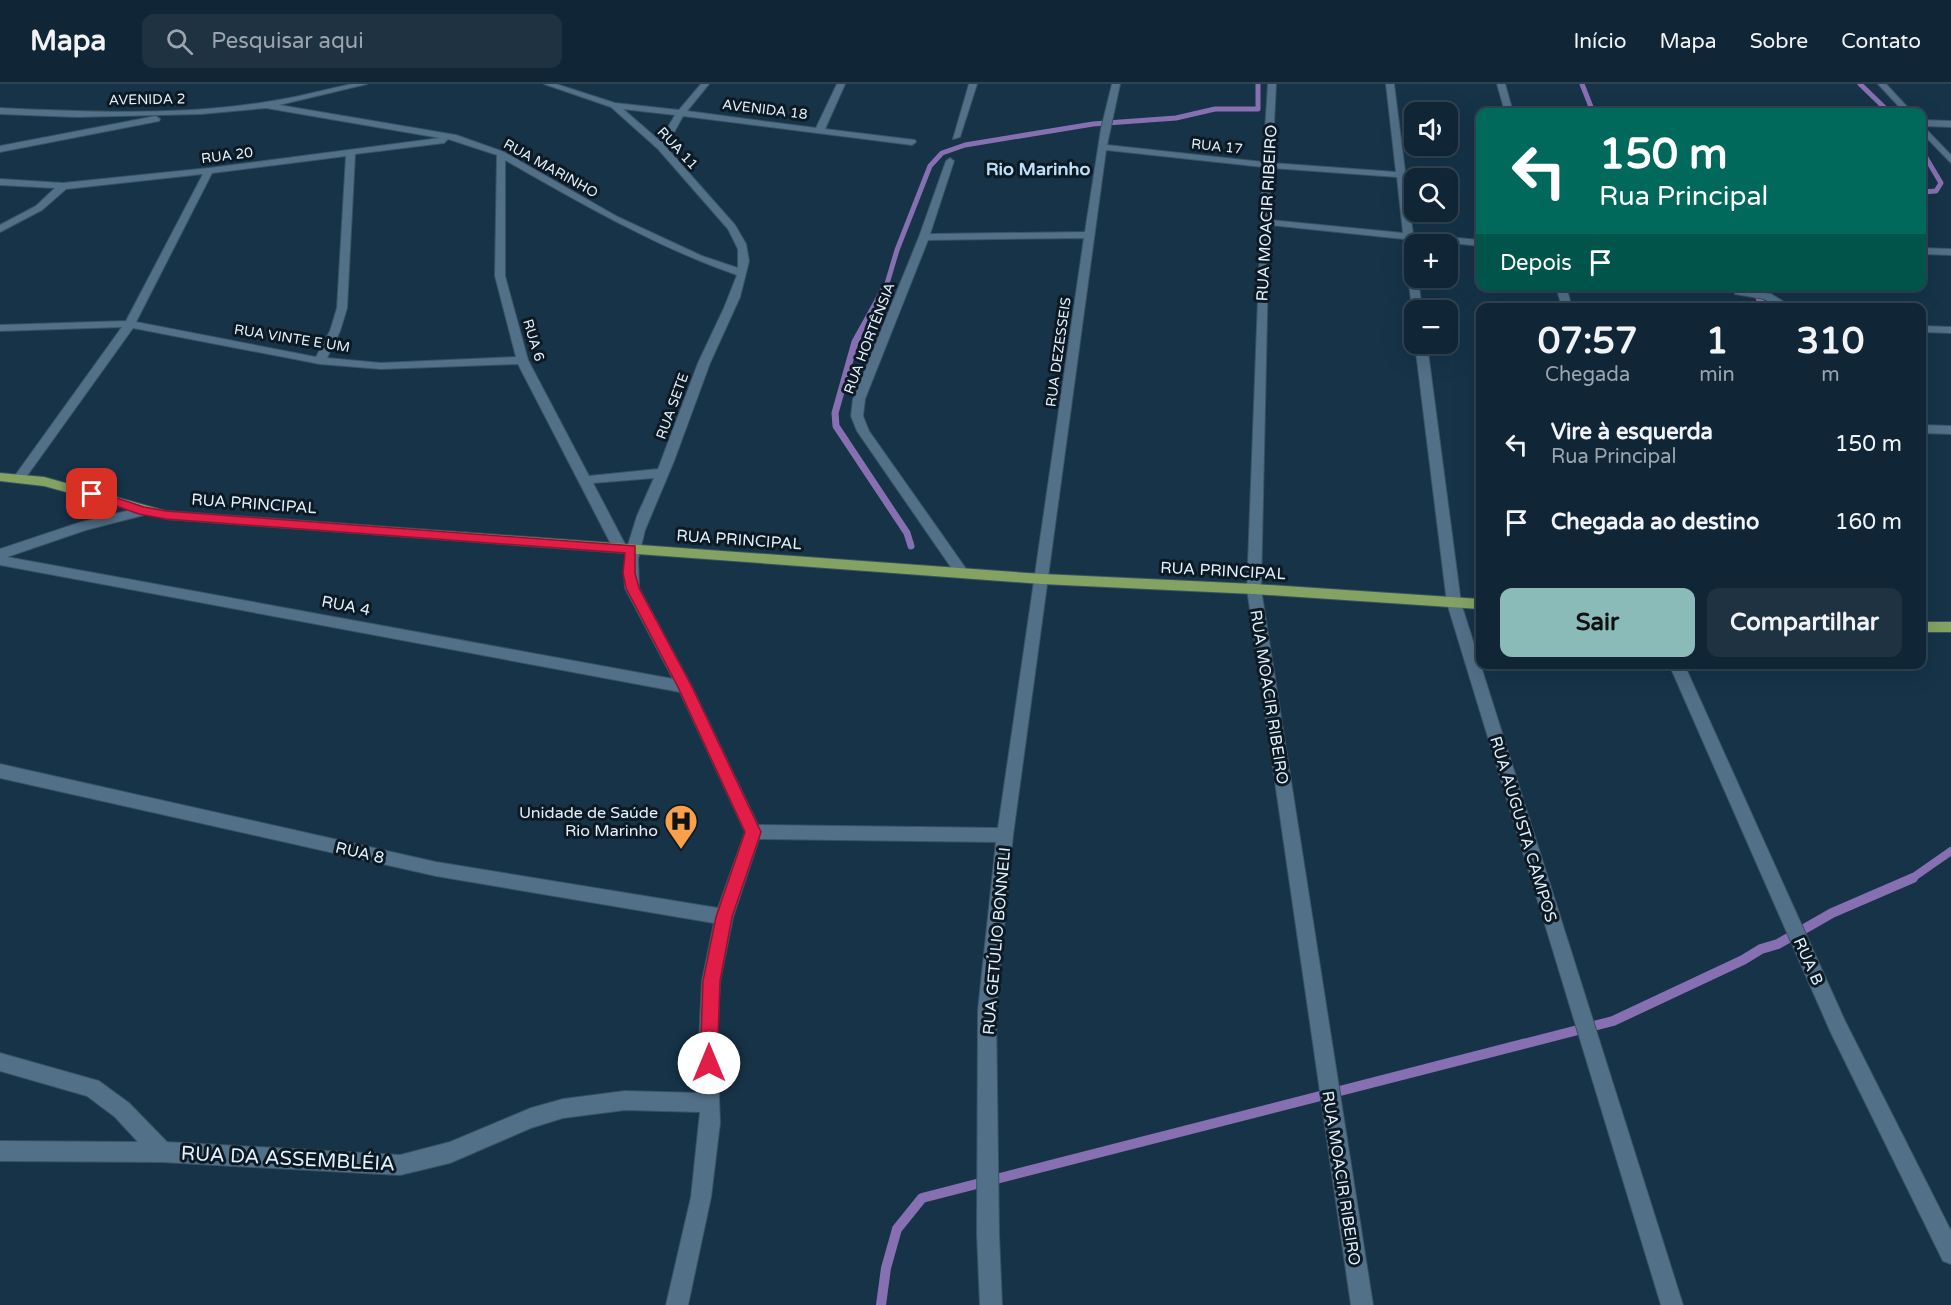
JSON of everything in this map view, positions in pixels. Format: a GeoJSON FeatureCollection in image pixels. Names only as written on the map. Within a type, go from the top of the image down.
{"type":"FeatureCollection","features":[{"type":"Feature","properties":{"kind":"main road","name":"RUA PRINCIPAL"},"geometry":{"type":"LineString","coordinates":[[0,477],[20,477],[75,488],[143,511],[166,515],[1042,579],[1254,589],[1476,604]]}},
{"type":"Feature","properties":{"kind":"street","name":"AVENIDA 2"},"geometry":{"type":"LineString","coordinates":[[0,111],[77,114],[201,111],[266,105],[363,84]]}},
{"type":"Feature","properties":{"kind":"street","name":"RUA 11"},"geometry":{"type":"LineString","coordinates":[[548,84],[567,86],[614,105],[661,147],[739,237],[744,250],[742,273]]}},
{"type":"Feature","properties":{"kind":"street"},"geometry":{"type":"LineString","coordinates":[[661,147],[681,112],[705,84]]}},
{"type":"Feature","properties":{"kind":"street"},"geometry":{"type":"LineString","coordinates":[[820,129],[841,84]]}},
{"type":"Feature","properties":{"kind":"street"},"geometry":{"type":"LineString","coordinates":[[956,137],[973,84]]}},
{"type":"Feature","properties":{"kind":"street","name":"RUA DEZESSEIS"},"geometry":{"type":"LineString","coordinates":[[1042,579],[1089,235],[1107,123],[1116,84]]}},
{"type":"Feature","properties":{"kind":"street","name":"RUA MOACIR RIBEIRO"},"geometry":{"type":"LineString","coordinates":[[1272,84],[1264,222],[1254,589],[1362,1305]]}},
{"type":"Feature","properties":{"kind":"street"},"geometry":{"type":"LineString","coordinates":[[1390,84],[1407,234]]}},
{"type":"Feature","properties":{"kind":"street"},"geometry":{"type":"LineString","coordinates":[[1501,84],[1508,108]]}},
{"type":"Feature","properties":{"kind":"street"},"geometry":{"type":"LineString","coordinates":[[1882,84],[1904,108]]}},
{"type":"Feature","properties":{"kind":"street","name":"RUA MARINHO"},"geometry":{"type":"LineString","coordinates":[[266,105],[456,138],[501,154],[615,219],[698,258],[742,273]]}},
{"type":"Feature","properties":{"kind":"street","name":"AVENIDA 18"},"geometry":{"type":"LineString","coordinates":[[614,105],[912,142]]}},
{"type":"Feature","properties":{"kind":"street"},"geometry":{"type":"LineString","coordinates":[[0,149],[201,111]]}},
{"type":"Feature","properties":{"kind":"street"},"geometry":{"type":"LineString","coordinates":[[1926,126],[1951,124]]}},
{"type":"Feature","properties":{"kind":"street"},"geometry":{"type":"LineString","coordinates":[[1926,131],[1951,160]]}},
{"type":"Feature","properties":{"kind":"street","name":"RUA 20"},"geometry":{"type":"LineString","coordinates":[[0,182],[63,186],[208,171],[456,138]]}},
{"type":"Feature","properties":{"kind":"street","name":"RUA 17"},"geometry":{"type":"LineString","coordinates":[[1103,147],[1269,165],[1400,175]]}},
{"type":"Feature","properties":{"kind":"street"},"geometry":{"type":"LineString","coordinates":[[320,361],[335,331],[342,308],[351,153]]}},
{"type":"Feature","properties":{"kind":"street","name":"RUA 6"},"geometry":{"type":"LineString","coordinates":[[501,154],[500,276],[522,360],[585,480],[626,549]]}},
{"type":"Feature","properties":{"kind":"street","name":"RUA HORTÊNSIA"},"geometry":{"type":"LineString","coordinates":[[950,161],[924,237],[859,399],[857,416],[863,431],[962,573]]}},
{"type":"Feature","properties":{"kind":"street"},"geometry":{"type":"LineString","coordinates":[[20,477],[130,324],[208,171]]}},
{"type":"Feature","properties":{"kind":"street"},"geometry":{"type":"LineString","coordinates":[[0,229],[39,208],[63,186]]}},
{"type":"Feature","properties":{"kind":"street"},"geometry":{"type":"LineString","coordinates":[[1264,222],[1404,236]]}},
{"type":"Feature","properties":{"kind":"street"},"geometry":{"type":"LineString","coordinates":[[924,237],[1089,235]]}},
{"type":"Feature","properties":{"kind":"street"},"geometry":{"type":"LineString","coordinates":[[1458,241],[1476,243]]}},
{"type":"Feature","properties":{"kind":"street"},"geometry":{"type":"LineString","coordinates":[[1926,251],[1951,252]]}},
{"type":"Feature","properties":{"kind":"street","name":"RUA SETE"},"geometry":{"type":"LineString","coordinates":[[626,549],[663,472],[704,362],[742,273]]}},
{"type":"Feature","properties":{"kind":"street"},"geometry":{"type":"LineString","coordinates":[[1741,291],[1762,295],[1783,303]]}},
{"type":"Feature","properties":{"kind":"street","name":"RUA VINTE E UM"},"geometry":{"type":"LineString","coordinates":[[0,328],[130,324],[320,361],[381,366],[522,360]]}},
{"type":"Feature","properties":{"kind":"street"},"geometry":{"type":"LineString","coordinates":[[1926,329],[1951,330]]}},
{"type":"Feature","properties":{"kind":"street","name":"RUA AUGUSTA CAMPOS"},"geometry":{"type":"LineString","coordinates":[[1422,354],[1454,603],[1672,1305]]}},
{"type":"Feature","properties":{"kind":"street"},"geometry":{"type":"LineString","coordinates":[[1926,429],[1951,430]]}},
{"type":"Feature","properties":{"kind":"street"},"geometry":{"type":"LineString","coordinates":[[585,480],[663,472]]}},
{"type":"Feature","properties":{"kind":"street"},"geometry":{"type":"LineString","coordinates":[[0,554],[83,526],[143,511]]}},
{"type":"Feature","properties":{"kind":"street"},"geometry":{"type":"LineString","coordinates":[[626,549],[632,588],[685,687],[753,832],[724,917],[711,981],[708,1043],[709,1103],[701,1197],[677,1305]]}},
{"type":"Feature","properties":{"kind":"street","name":"RUA 4"},"geometry":{"type":"LineString","coordinates":[[0,560],[685,687]]}},
{"type":"Feature","properties":{"kind":"street","name":"RUA GETÚLIO BONNELI"},"geometry":{"type":"LineString","coordinates":[[992,1305],[988,1234],[987,1010],[1005,835],[1042,579]]}},
{"type":"Feature","properties":{"kind":"street","name":"RUA B"},"geometry":{"type":"LineString","coordinates":[[1678,669],[1838,1027],[1951,1253]]}},
{"type":"Feature","properties":{"kind":"street","name":"RUA 8"},"geometry":{"type":"LineString","coordinates":[[0,771],[436,869],[724,917]]}},
{"type":"Feature","properties":{"kind":"street"},"geometry":{"type":"LineString","coordinates":[[753,832],[1005,835]]}},
{"type":"Feature","properties":{"kind":"street"},"geometry":{"type":"LineString","coordinates":[[0,1062],[92,1088],[122,1110],[162,1152]]}},
{"type":"Feature","properties":{"kind":"street","name":"RUA DA ASSEMBLÉIA"},"geometry":{"type":"LineString","coordinates":[[0,1151],[162,1152],[400,1165],[457,1150],[541,1114],[598,1101],[638,1099],[709,1103]]}},
{"type":"Feature","properties":{"kind":"waterway"},"geometry":{"type":"LineString","coordinates":[[886,287],[897,250],[930,166],[942,153],[965,145],[1093,124],[1176,118],[1215,109],[1258,109],[1258,84]]}},
{"type":"Feature","properties":{"kind":"waterway"},"geometry":{"type":"LineString","coordinates":[[1582,84],[1591,108]]}},
{"type":"Feature","properties":{"kind":"waterway"},"geometry":{"type":"LineString","coordinates":[[1860,84],[1885,108]]}},
{"type":"Feature","properties":{"kind":"waterway"},"geometry":{"type":"LineString","coordinates":[[1926,158],[1941,183],[1936,191],[1926,192]]}},
{"type":"Feature","properties":{"kind":"waterway"},"geometry":{"type":"LineString","coordinates":[[886,286],[855,342],[835,413],[836,426],[907,533],[911,546]]}},
{"type":"Feature","properties":{"kind":"waterway"},"geometry":{"type":"LineString","coordinates":[[1756,291],[1762,303]]}},
{"type":"Feature","properties":{"kind":"waterway"},"geometry":{"type":"LineString","coordinates":[[1912,879],[1951,851]]}},
{"type":"Feature","properties":{"kind":"waterway"},"geometry":{"type":"LineString","coordinates":[[881,1305],[886,1268],[897,1229],[922,1198],[1613,1021],[1743,960],[1761,949],[1778,944],[1832,913],[1912,879]]}},
{"type":"Feature","properties":{"kind":"place","name":"Unidade de Saúde Rio Marinho"},"geometry":{"type":"Point","coordinates":[681,850]}},
{"type":"Feature","properties":{"kind":"district","name":"Rio Marinho"},"geometry":{"type":"Point","coordinates":[1038,169]}},
{"type":"Feature","properties":{"kind":"route"},"geometry":{"type":"LineString","coordinates":[[92,494],[125,506],[166,515],[631,549],[629,573],[632,588],[685,687],[753,832],[724,917],[711,981],[709,1063]]}}]}
